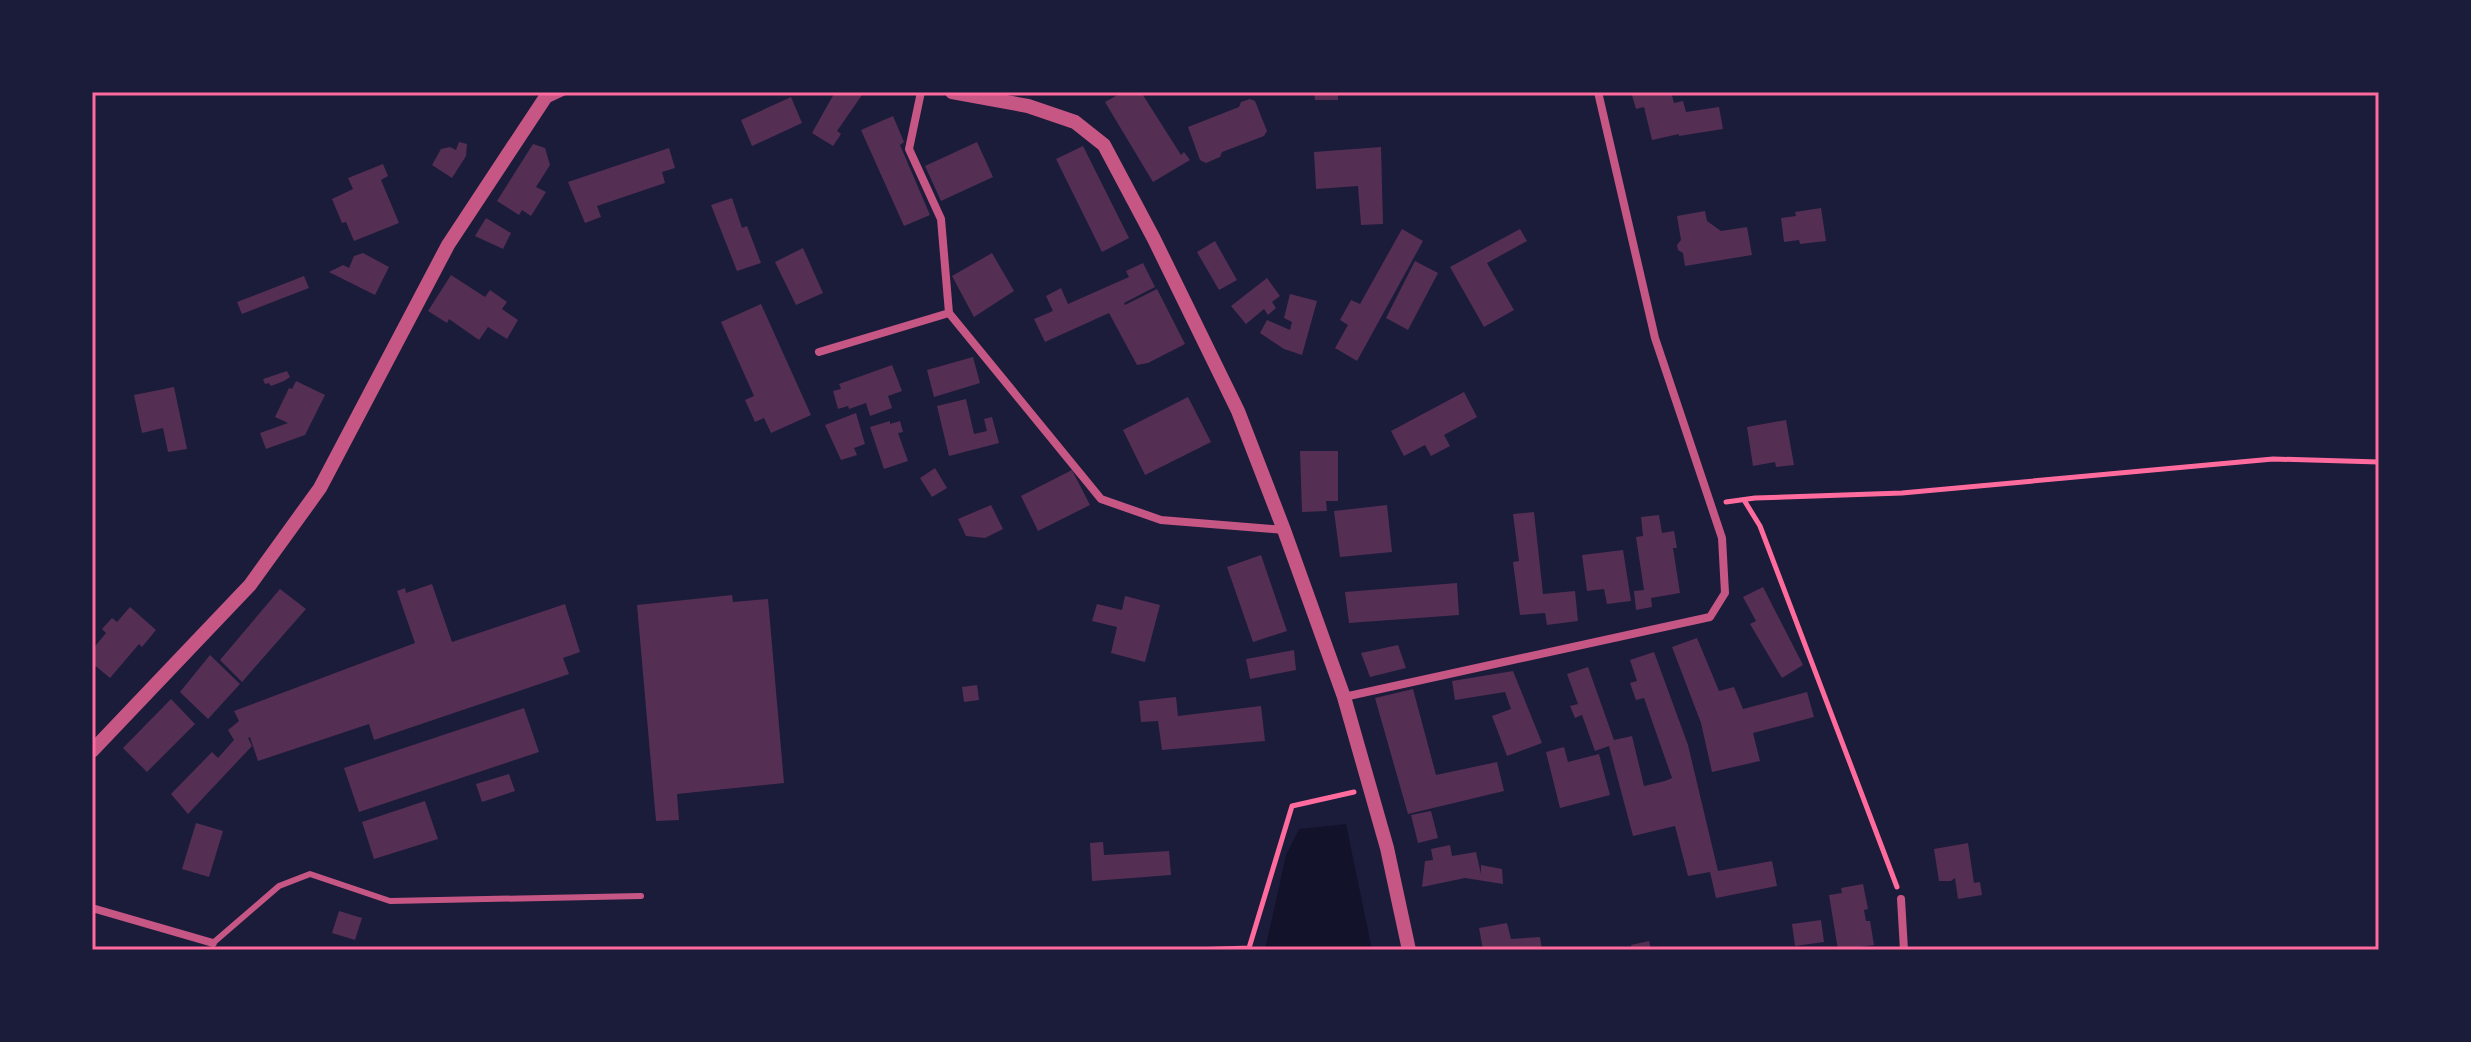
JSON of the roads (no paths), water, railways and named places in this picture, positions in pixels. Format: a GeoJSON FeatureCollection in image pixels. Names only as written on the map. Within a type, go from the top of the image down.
{"type":"FeatureCollection","features":[{"type":"Feature","properties":{"kind":"street"},"geometry":{"type":"LineString","coordinates":[[921,92],[909,149],[941,219],[949,313],[1101,499],[1161,520],[1284,530]]}},
{"type":"Feature","properties":{"kind":"street"},"geometry":{"type":"LineString","coordinates":[[952,92],[1028,106],[1075,122],[1104,145],[1238,411],[1284,530],[1344,697],[1387,848],[1409,950]]}},
{"type":"Feature","properties":{"kind":"street"},"geometry":{"type":"LineString","coordinates":[[1344,697],[1710,617],[1725,593],[1722,538],[1655,338],[1598,92]]}},
{"type":"Feature","properties":{"kind":"street"},"geometry":{"type":"LineString","coordinates":[[92,751],[250,585],[311,500],[448,245],[546,97]]}},
{"type":"Feature","properties":{"kind":"street"},"geometry":{"type":"LineString","coordinates":[[819,352],[949,313]]}},
{"type":"Feature","properties":{"kind":"street"},"geometry":{"type":"LineString","coordinates":[[1901,899],[1904,950]]}},
{"type":"Feature","properties":{"kind":"street"},"geometry":{"type":"LineString","coordinates":[[92,908],[213,943]]}},
{"type":"Feature","properties":{"kind":"lane"},"geometry":{"type":"LineString","coordinates":[[546,97],[565,92]]}},
{"type":"Feature","properties":{"kind":"lane"},"geometry":{"type":"LineString","coordinates":[[213,943],[279,886],[310,874],[390,901],[641,896]]}}]}
